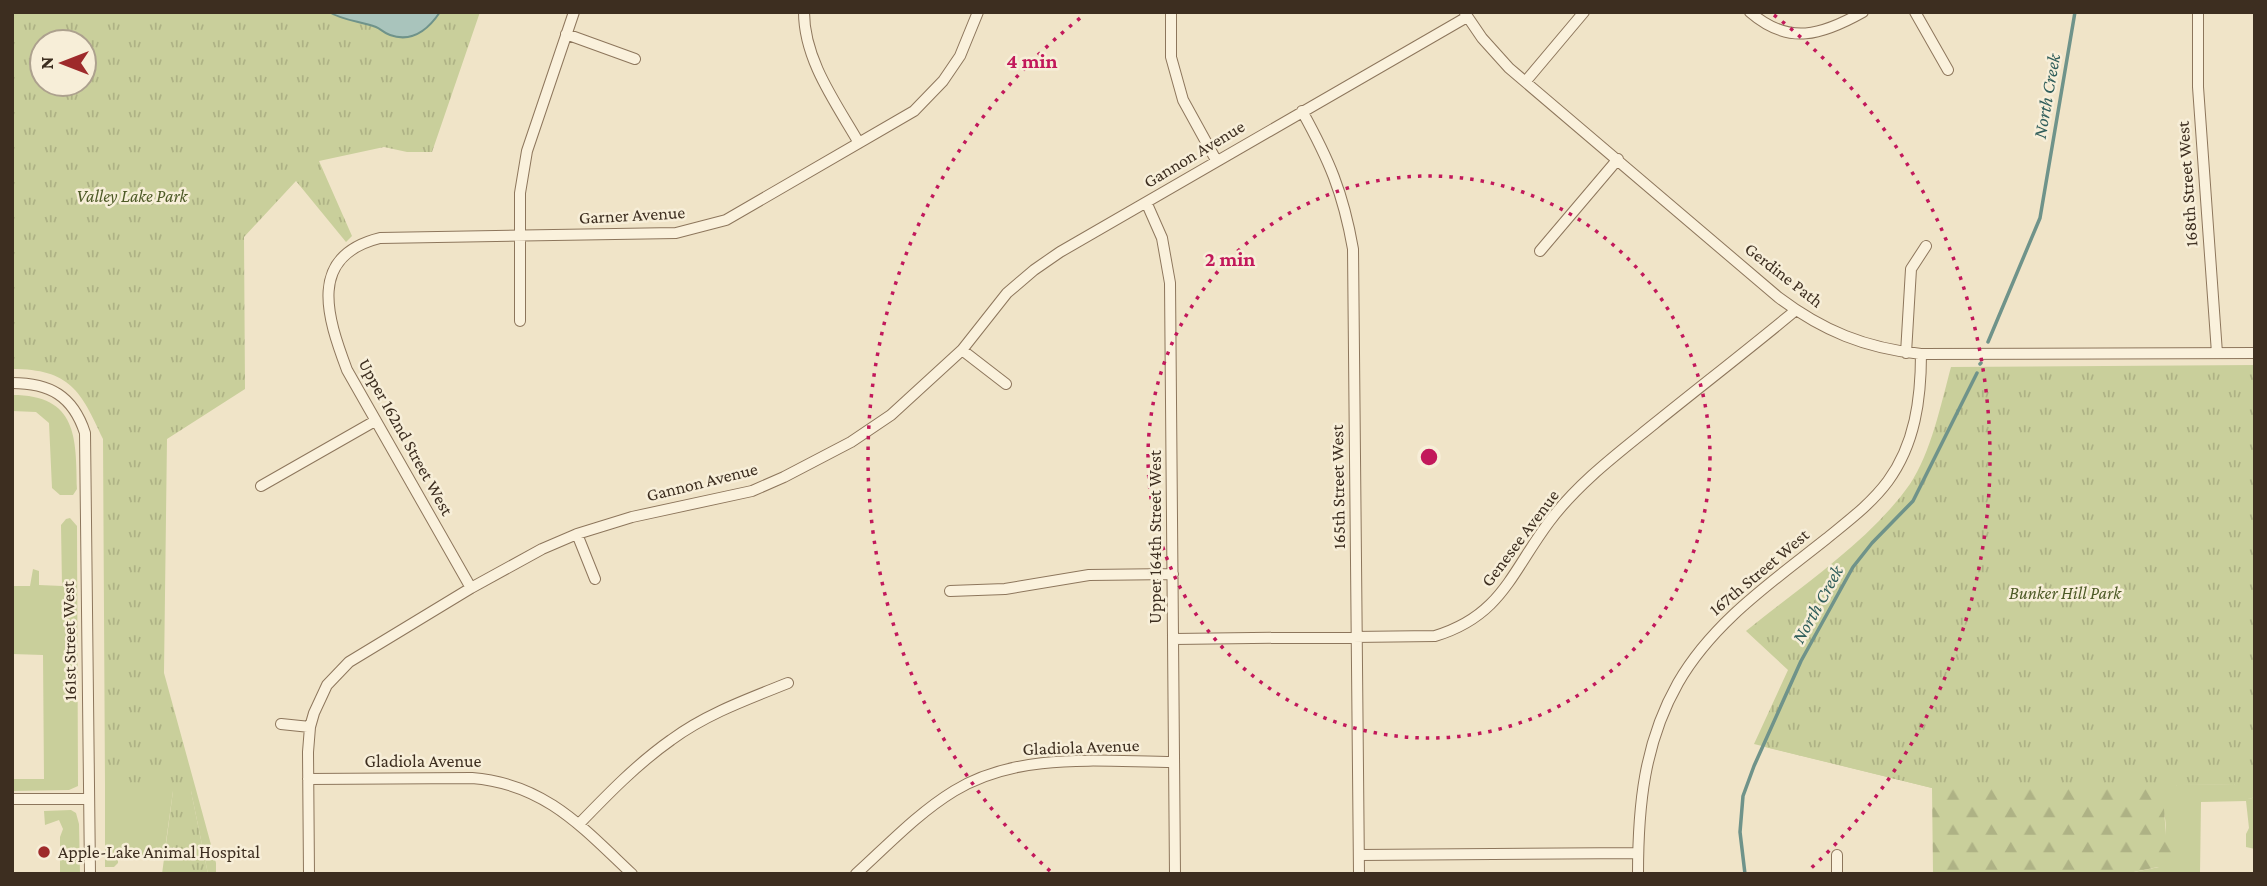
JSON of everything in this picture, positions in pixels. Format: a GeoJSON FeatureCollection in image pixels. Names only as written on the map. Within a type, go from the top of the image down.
{"type":"FeatureCollection","features":[{"type":"Feature","properties":{"kind":"street"},"geometry":{"type":"LineString","coordinates":[[520,321],[520,193],[527,151],[574,12]]}},
{"type":"Feature","properties":{"kind":"street"},"geometry":{"type":"LineString","coordinates":[[804,12],[804,26],[816,67],[859,143]]}},
{"type":"Feature","properties":{"kind":"street"},"geometry":{"type":"LineString","coordinates":[[1171,12],[1171,57],[1183,100],[1216,160]]}},
{"type":"Feature","properties":{"kind":"street"},"geometry":{"type":"LineString","coordinates":[[1526,81],[1584,12]]}},
{"type":"Feature","properties":{"kind":"street"},"geometry":{"type":"LineString","coordinates":[[1750,12],[1766,26],[1784,32],[1802,33],[1819,33],[1837,27],[1863,12]]}},
{"type":"Feature","properties":{"kind":"street"},"geometry":{"type":"LineString","coordinates":[[1915,12],[1948,71]]}},
{"type":"Feature","properties":{"kind":"street","name":"168th Street West"},"geometry":{"type":"LineString","coordinates":[[2198,12],[2198,87],[2217,353]]}},
{"type":"Feature","properties":{"kind":"street","name":"Gannon Avenue"},"geometry":{"type":"LineString","coordinates":[[309,874],[310,727],[327,685],[349,662],[471,588],[542,549],[577,534],[632,517],[752,491],[851,442],[891,415],[962,350],[1007,293],[1034,270],[1060,252],[1147,204],[1216,160],[1466,14]]}},
{"type":"Feature","properties":{"kind":"street","name":"Gerdine Path"},"geometry":{"type":"LineString","coordinates":[[1466,14],[1493,52],[1526,81],[1796,310],[1826,328],[1888,350],[1921,355],[2255,353]]}},
{"type":"Feature","properties":{"kind":"street","name":"Garner Avenue"},"geometry":{"type":"LineString","coordinates":[[340,257],[352,247],[380,238],[664,234],[703,227],[745,210],[914,111],[961,56],[977,16]]}},
{"type":"Feature","properties":{"kind":"street"},"geometry":{"type":"LineString","coordinates":[[566,34],[635,59]]}},
{"type":"Feature","properties":{"kind":"street","name":"165th Street West"},"geometry":{"type":"LineString","coordinates":[[1302,111],[1336,178],[1353,249],[1359,874]]}},
{"type":"Feature","properties":{"kind":"street"},"geometry":{"type":"LineString","coordinates":[[1540,251],[1618,159]]}},
{"type":"Feature","properties":{"kind":"street","name":"Upper 164th Street West"},"geometry":{"type":"LineString","coordinates":[[1147,204],[1162,238],[1170,284],[1175,874]]}},
{"type":"Feature","properties":{"kind":"street"},"geometry":{"type":"LineString","coordinates":[[1906,352],[1911,269],[1926,246]]}},
{"type":"Feature","properties":{"kind":"street","name":"Upper 162nd Street West"},"geometry":{"type":"LineString","coordinates":[[340,257],[329,285],[329,305],[334,331],[347,370],[471,588]]}},
{"type":"Feature","properties":{"kind":"street","name":"Genesee Avenue"},"geometry":{"type":"LineString","coordinates":[[1174,639],[1435,636],[1458,629],[1477,618],[1498,597],[1550,521],[1592,474],[1796,310]]}},
{"type":"Feature","properties":{"kind":"street"},"geometry":{"type":"LineString","coordinates":[[962,350],[1006,384]]}},
{"type":"Feature","properties":{"kind":"street","name":"167th Street West"},"geometry":{"type":"LineString","coordinates":[[1638,874],[1639,809],[1646,767],[1660,721],[1678,682],[1703,647],[1731,615],[1858,513],[1888,481],[1905,451],[1915,422],[1921,391],[1921,355]]}},
{"type":"Feature","properties":{"kind":"street","name":"161st Street West"},"geometry":{"type":"LineString","coordinates":[[12,383],[36,384],[68,401],[76,411],[85,433],[90,874]]}},
{"type":"Feature","properties":{"kind":"street"},"geometry":{"type":"LineString","coordinates":[[261,485],[375,421]]}},
{"type":"Feature","properties":{"kind":"street"},"geometry":{"type":"LineString","coordinates":[[577,534],[594,579]]}},
{"type":"Feature","properties":{"kind":"street"},"geometry":{"type":"LineString","coordinates":[[950,591],[1005,589],[1088,575],[1174,574]]}},
{"type":"Feature","properties":{"kind":"street"},"geometry":{"type":"LineString","coordinates":[[579,824],[625,777],[672,738],[726,708],[788,682]]}},
{"type":"Feature","properties":{"kind":"street"},"geometry":{"type":"LineString","coordinates":[[281,724],[310,727]]}},
{"type":"Feature","properties":{"kind":"street","name":"Gladiola Avenue"},"geometry":{"type":"LineString","coordinates":[[856,874],[929,807],[984,777],[1016,767],[1044,763],[1174,762]]}},
{"type":"Feature","properties":{"kind":"street","name":"Gladiola Avenue"},"geometry":{"type":"LineString","coordinates":[[308,779],[495,780],[532,792],[579,824],[632,874]]}},
{"type":"Feature","properties":{"kind":"street"},"geometry":{"type":"LineString","coordinates":[[12,799],[89,799]]}},
{"type":"Feature","properties":{"kind":"street"},"geometry":{"type":"LineString","coordinates":[[1359,855],[1638,853]]}},
{"type":"Feature","properties":{"kind":"street"},"geometry":{"type":"LineString","coordinates":[[1837,855],[1837,874]]}},
{"type":"Feature","properties":{"kind":"green space","name":"Valley Lake Park"},"geometry":{"type":"Polygon","coordinates":[[[12,12],[480,12],[432,152],[407,152],[384,147],[319,161],[352,236],[346,242],[296,181],[244,237],[245,389],[167,439],[164,673],[195,786],[105,786],[103,439],[88,408],[71,386],[48,373],[12,369],[12,12]]]}},
{"type":"Feature","properties":{"kind":"green space","name":"Bunker Hill Park"},"geometry":{"type":"Polygon","coordinates":[[[2255,365],[2255,784],[1932,788],[1754,744],[1788,670],[1746,631],[1855,544],[1894,505],[1910,484],[1924,458],[1951,367],[2255,365]]]}},
{"type":"Feature","properties":{"kind":"green space"},"geometry":{"type":"Polygon","coordinates":[[[12,395],[34,397],[50,403],[61,411],[69,423],[76,453],[77,489],[73,495],[60,495],[52,488],[49,423],[36,412],[12,411],[12,395]]]}},
{"type":"Feature","properties":{"kind":"green space"},"geometry":{"type":"Polygon","coordinates":[[[70,518],[77,526],[78,786],[69,790],[12,791],[12,779],[44,779],[43,655],[12,654],[12,586],[30,586],[33,569],[39,571],[39,585],[62,586],[61,525],[70,518]]]}},
{"type":"Feature","properties":{"kind":"green space"},"geometry":{"type":"Polygon","coordinates":[[[2255,591],[2255,797],[2242,797],[2234,784],[2177,785],[2172,796],[2159,801],[2164,809],[2166,836],[2176,841],[2178,857],[2167,869],[2158,867],[2124,874],[1933,874],[1932,788],[1765,747],[1770,735],[2255,591]]]}},
{"type":"Feature","properties":{"kind":"green space"},"geometry":{"type":"Polygon","coordinates":[[[2234,784],[2249,799],[2255,797],[2255,849],[2246,847],[2249,828],[2246,801],[2201,802],[2200,874],[2124,874],[2159,867],[2166,825],[2158,801],[2177,785],[2234,784]]]}},
{"type":"Feature","properties":{"kind":"green space"},"geometry":{"type":"Polygon","coordinates":[[[105,786],[195,786],[216,863],[216,874],[208,874],[191,791],[173,791],[164,856],[118,856],[118,863],[114,867],[105,867],[105,786]]]}},
{"type":"Feature","properties":{"kind":"green space"},"geometry":{"type":"Polygon","coordinates":[[[173,791],[191,791],[208,874],[162,874],[173,791]]]}},
{"type":"Feature","properties":{"kind":"green space"},"geometry":{"type":"Polygon","coordinates":[[[71,810],[76,813],[79,824],[80,874],[60,874],[60,837],[63,829],[59,820],[45,825],[44,811],[71,810]]]}},
{"type":"Feature","properties":{"kind":"water"},"geometry":{"type":"Polygon","coordinates":[[[329,12],[440,12],[419,33],[398,37],[329,12]]]}},
{"type":"Feature","properties":{"kind":"waterway","name":"North Creek"},"geometry":{"type":"LineString","coordinates":[[1988,342],[2040,218],[2075,12]]}},
{"type":"Feature","properties":{"kind":"waterway","name":"North Creek"},"geometry":{"type":"LineString","coordinates":[[1745,874],[1740,832],[1743,796],[1801,661],[1853,567],[1913,501],[1977,373]]}},
{"type":"Feature","properties":{"kind":"place","name":"Apple-Lake Animal Hospital"},"geometry":{"type":"Point","coordinates":[44,852]}}]}
